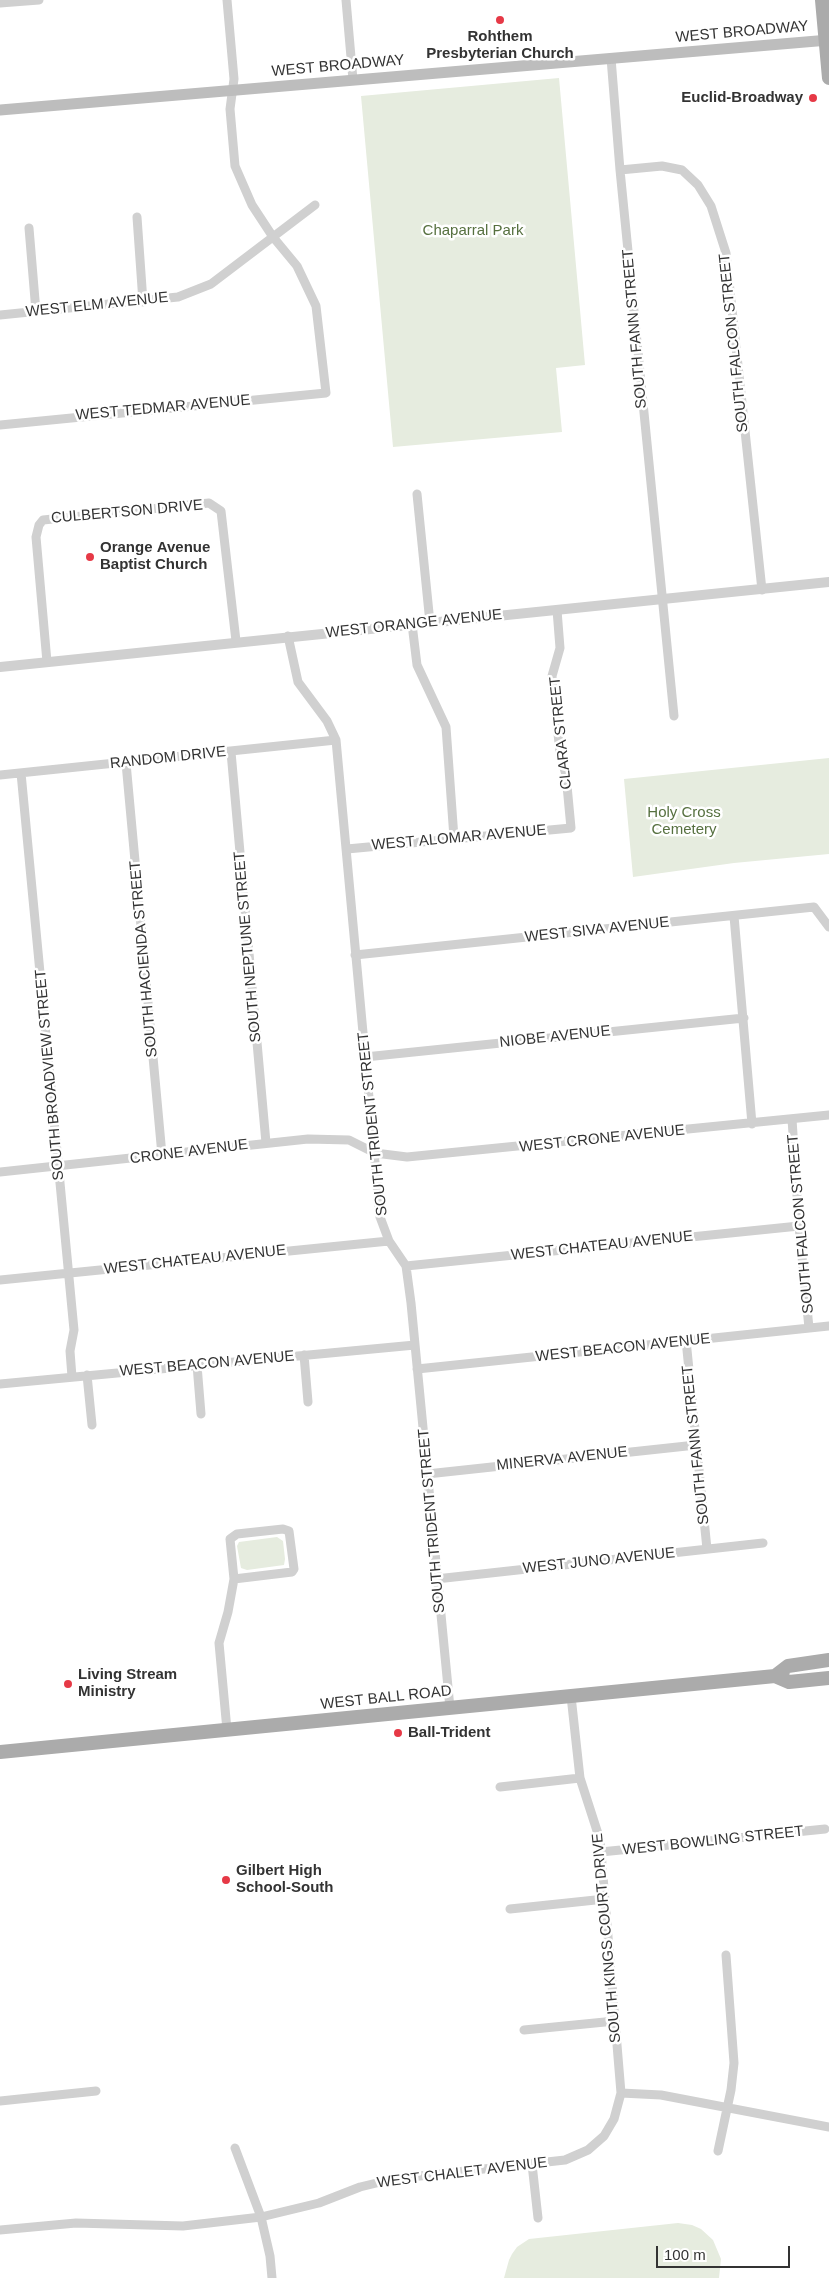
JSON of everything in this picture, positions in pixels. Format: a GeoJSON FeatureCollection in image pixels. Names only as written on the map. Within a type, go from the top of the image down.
{"type":"FeatureCollection","features":[{"type":"Feature","properties":{"kind":"main road"},"geometry":{"type":"LineString","coordinates":[[822,0],[829,78]]}},
{"type":"Feature","properties":{"kind":"main road","name":"WEST BROADWAY"},"geometry":{"type":"LineString","coordinates":[[0,110],[827,40]]}},
{"type":"Feature","properties":{"kind":"main road","name":"WEST BALL ROAD"},"geometry":{"type":"LineString","coordinates":[[775,1676],[788,1666],[829,1660]]}},
{"type":"Feature","properties":{"kind":"main road","name":"WEST BALL ROAD"},"geometry":{"type":"LineString","coordinates":[[0,1752],[775,1676],[789,1682],[829,1678]]}},
{"type":"Feature","properties":{"kind":"street"},"geometry":{"type":"LineString","coordinates":[[0,3],[39,0]]}},
{"type":"Feature","properties":{"kind":"street"},"geometry":{"type":"LineString","coordinates":[[227,0],[234,79],[230,109],[235,166],[252,205],[273,237]]}},
{"type":"Feature","properties":{"kind":"street"},"geometry":{"type":"LineString","coordinates":[[346,0],[353,80]]}},
{"type":"Feature","properties":{"kind":"street","name":"SOUTH FANN STREET"},"geometry":{"type":"LineString","coordinates":[[611,58],[661,600],[674,716]]}},
{"type":"Feature","properties":{"kind":"street","name":"SOUTH FALCON STREET"},"geometry":{"type":"LineString","coordinates":[[620,170],[662,166],[682,170],[698,185],[710,206],[726,252],[732,331],[762,590]]}},
{"type":"Feature","properties":{"kind":"street","name":"WEST ELM AVENUE"},"geometry":{"type":"LineString","coordinates":[[0,315],[178,297],[211,284],[315,205]]}},
{"type":"Feature","properties":{"kind":"street"},"geometry":{"type":"LineString","coordinates":[[137,217],[143,302]]}},
{"type":"Feature","properties":{"kind":"street"},"geometry":{"type":"LineString","coordinates":[[29,228],[36,312]]}},
{"type":"Feature","properties":{"kind":"street","name":"WEST TEDMAR AVENUE"},"geometry":{"type":"LineString","coordinates":[[0,425],[326,393],[316,306],[297,266],[273,237]]}},
{"type":"Feature","properties":{"kind":"street"},"geometry":{"type":"LineString","coordinates":[[417,494],[430,622]]}},
{"type":"Feature","properties":{"kind":"street","name":"CULBERTSON DRIVE"},"geometry":{"type":"LineString","coordinates":[[47,662],[36,537],[39,524],[43,520],[209,503],[222,511],[236,641]]}},
{"type":"Feature","properties":{"kind":"street","name":"WEST ORANGE AVENUE"},"geometry":{"type":"LineString","coordinates":[[0,667],[236,641],[829,582]]}},
{"type":"Feature","properties":{"kind":"street","name":"CLARA STREET"},"geometry":{"type":"LineString","coordinates":[[557,610],[560,648],[552,676],[560,753],[566,774],[571,828]]}},
{"type":"Feature","properties":{"kind":"street"},"geometry":{"type":"LineString","coordinates":[[412,624],[417,665],[446,727],[454,838]]}},
{"type":"Feature","properties":{"kind":"street","name":"SOUTH TRIDENT STREET"},"geometry":{"type":"LineString","coordinates":[[288,636],[298,682],[327,721],[336,740],[380,1217],[389,1241],[406,1266],[450,1708]]}},
{"type":"Feature","properties":{"kind":"street","name":"RANDOM DRIVE"},"geometry":{"type":"LineString","coordinates":[[0,775],[336,740]]}},
{"type":"Feature","properties":{"kind":"street","name":"SOUTH NEPTUNE STREET"},"geometry":{"type":"LineString","coordinates":[[231,752],[266,1143]]}},
{"type":"Feature","properties":{"kind":"street","name":"SOUTH HACIENDA STREET"},"geometry":{"type":"LineString","coordinates":[[126,763],[162,1155]]}},
{"type":"Feature","properties":{"kind":"street","name":"SOUTH BROADVIEW STREET"},"geometry":{"type":"LineString","coordinates":[[21,773],[74,1330],[70,1352],[72,1377]]}},
{"type":"Feature","properties":{"kind":"street","name":"WEST ALOMAR AVENUE"},"geometry":{"type":"LineString","coordinates":[[347,849],[571,828]]}},
{"type":"Feature","properties":{"kind":"street","name":"WEST SIVA AVENUE"},"geometry":{"type":"LineString","coordinates":[[356,955],[814,907],[829,927]]}},
{"type":"Feature","properties":{"kind":"street"},"geometry":{"type":"LineString","coordinates":[[734,916],[752,1124]]}},
{"type":"Feature","properties":{"kind":"street","name":"NIOBE AVENUE"},"geometry":{"type":"LineString","coordinates":[[365,1057],[744,1018]]}},
{"type":"Feature","properties":{"kind":"street","name":"WEST CRONE AVENUE"},"geometry":{"type":"LineString","coordinates":[[375,1153],[407,1157],[829,1115]]}},
{"type":"Feature","properties":{"kind":"street","name":"SOUTH FALCON STREET"},"geometry":{"type":"LineString","coordinates":[[792,1119],[799,1226],[809,1328]]}},
{"type":"Feature","properties":{"kind":"street","name":"CRONE AVENUE"},"geometry":{"type":"LineString","coordinates":[[0,1172],[308,1139],[350,1140],[375,1153]]}},
{"type":"Feature","properties":{"kind":"street","name":"WEST CHATEAU AVENUE"},"geometry":{"type":"LineString","coordinates":[[406,1266],[799,1226]]}},
{"type":"Feature","properties":{"kind":"street","name":"WEST CHATEAU AVENUE"},"geometry":{"type":"LineString","coordinates":[[0,1280],[389,1241]]}},
{"type":"Feature","properties":{"kind":"street","name":"WEST BEACON AVENUE"},"geometry":{"type":"LineString","coordinates":[[417,1369],[829,1326]]}},
{"type":"Feature","properties":{"kind":"street","name":"SOUTH FANN STREET"},"geometry":{"type":"LineString","coordinates":[[686,1340],[707,1549]]}},
{"type":"Feature","properties":{"kind":"street","name":"WEST BEACON AVENUE"},"geometry":{"type":"LineString","coordinates":[[0,1384],[415,1344]]}},
{"type":"Feature","properties":{"kind":"street"},"geometry":{"type":"LineString","coordinates":[[304,1355],[308,1402]]}},
{"type":"Feature","properties":{"kind":"street"},"geometry":{"type":"LineString","coordinates":[[197,1365],[201,1414]]}},
{"type":"Feature","properties":{"kind":"street"},"geometry":{"type":"LineString","coordinates":[[87,1375],[92,1425]]}},
{"type":"Feature","properties":{"kind":"street","name":"MINERVA AVENUE"},"geometry":{"type":"LineString","coordinates":[[428,1474],[696,1445]]}},
{"type":"Feature","properties":{"kind":"street"},"geometry":{"type":"LineString","coordinates":[[227,1730],[219,1644],[228,1612],[234,1579],[230,1542],[233,1536],[283,1529],[289,1531],[294,1568],[292,1572],[234,1579]]}},
{"type":"Feature","properties":{"kind":"street","name":"WEST JUNO AVENUE"},"geometry":{"type":"LineString","coordinates":[[436,1579],[763,1543]]}},
{"type":"Feature","properties":{"kind":"street","name":"SOUTH KINGS COURT DRIVE"},"geometry":{"type":"LineString","coordinates":[[570,1696],[580,1778],[597,1829],[601,1852],[621,2092]]}},
{"type":"Feature","properties":{"kind":"street"},"geometry":{"type":"LineString","coordinates":[[500,1787],[580,1778]]}},
{"type":"Feature","properties":{"kind":"street","name":"WEST BOWLING STREET"},"geometry":{"type":"LineString","coordinates":[[601,1852],[824,1829]]}},
{"type":"Feature","properties":{"kind":"street"},"geometry":{"type":"LineString","coordinates":[[510,1909],[604,1900]]}},
{"type":"Feature","properties":{"kind":"street"},"geometry":{"type":"LineString","coordinates":[[718,2151],[732,2078],[734,2054],[726,1955]]}},
{"type":"Feature","properties":{"kind":"street"},"geometry":{"type":"LineString","coordinates":[[524,2030],[615,2022]]}},
{"type":"Feature","properties":{"kind":"street"},"geometry":{"type":"LineString","coordinates":[[0,2101],[96,2091]]}},
{"type":"Feature","properties":{"kind":"street"},"geometry":{"type":"LineString","coordinates":[[621,2092],[661,2095],[829,2127]]}},
{"type":"Feature","properties":{"kind":"street","name":"WEST CHALET AVENUE"},"geometry":{"type":"LineString","coordinates":[[0,2230],[76,2223],[184,2226],[261,2217],[319,2203],[383,2181],[572,2158],[593,2147],[604,2136],[614,2119],[621,2092]]}},
{"type":"Feature","properties":{"kind":"street"},"geometry":{"type":"LineString","coordinates":[[235,2148],[261,2217],[270,2256],[272,2278]]}},
{"type":"Feature","properties":{"kind":"street"},"geometry":{"type":"LineString","coordinates":[[532,2164],[538,2218]]}},
{"type":"Feature","properties":{"kind":"green space","name":"Chaparral Park"},"geometry":{"type":"Polygon","coordinates":[[[559,78],[585,365],[556,368],[562,432],[393,447],[361,96],[559,78]]]}},
{"type":"Feature","properties":{"kind":"green space","name":"Holy Cross Cemetery"},"geometry":{"type":"Polygon","coordinates":[[[829,758],[829,854],[734,863],[633,877],[624,779],[829,758]]]}},
{"type":"Feature","properties":{"kind":"green space"},"geometry":{"type":"Polygon","coordinates":[[[277,1537],[283,1541],[284,1565],[247,1570],[241,1568],[237,1546],[239,1542],[277,1537]]]}},
{"type":"Feature","properties":{"kind":"green space"},"geometry":{"type":"Polygon","coordinates":[[[678,2223],[692,2225],[701,2229],[713,2240],[721,2259],[719,2278],[504,2278],[512,2254],[517,2247],[529,2239],[678,2223]]]}},
{"type":"Feature","properties":{"kind":"place","name":"Rohthem Presbyterian Church"},"geometry":{"type":"Point","coordinates":[500,20]}},
{"type":"Feature","properties":{"kind":"place","name":"Euclid-Broadway"},"geometry":{"type":"Point","coordinates":[813,98]}},
{"type":"Feature","properties":{"kind":"place","name":"Orange Avenue Baptist Church"},"geometry":{"type":"Point","coordinates":[90,557]}},
{"type":"Feature","properties":{"kind":"place","name":"Living Stream Ministry"},"geometry":{"type":"Point","coordinates":[68,1684]}},
{"type":"Feature","properties":{"kind":"place","name":"Ball-Trident"},"geometry":{"type":"Point","coordinates":[398,1733]}},
{"type":"Feature","properties":{"kind":"place","name":"Gilbert High School-South"},"geometry":{"type":"Point","coordinates":[226,1880]}}]}
